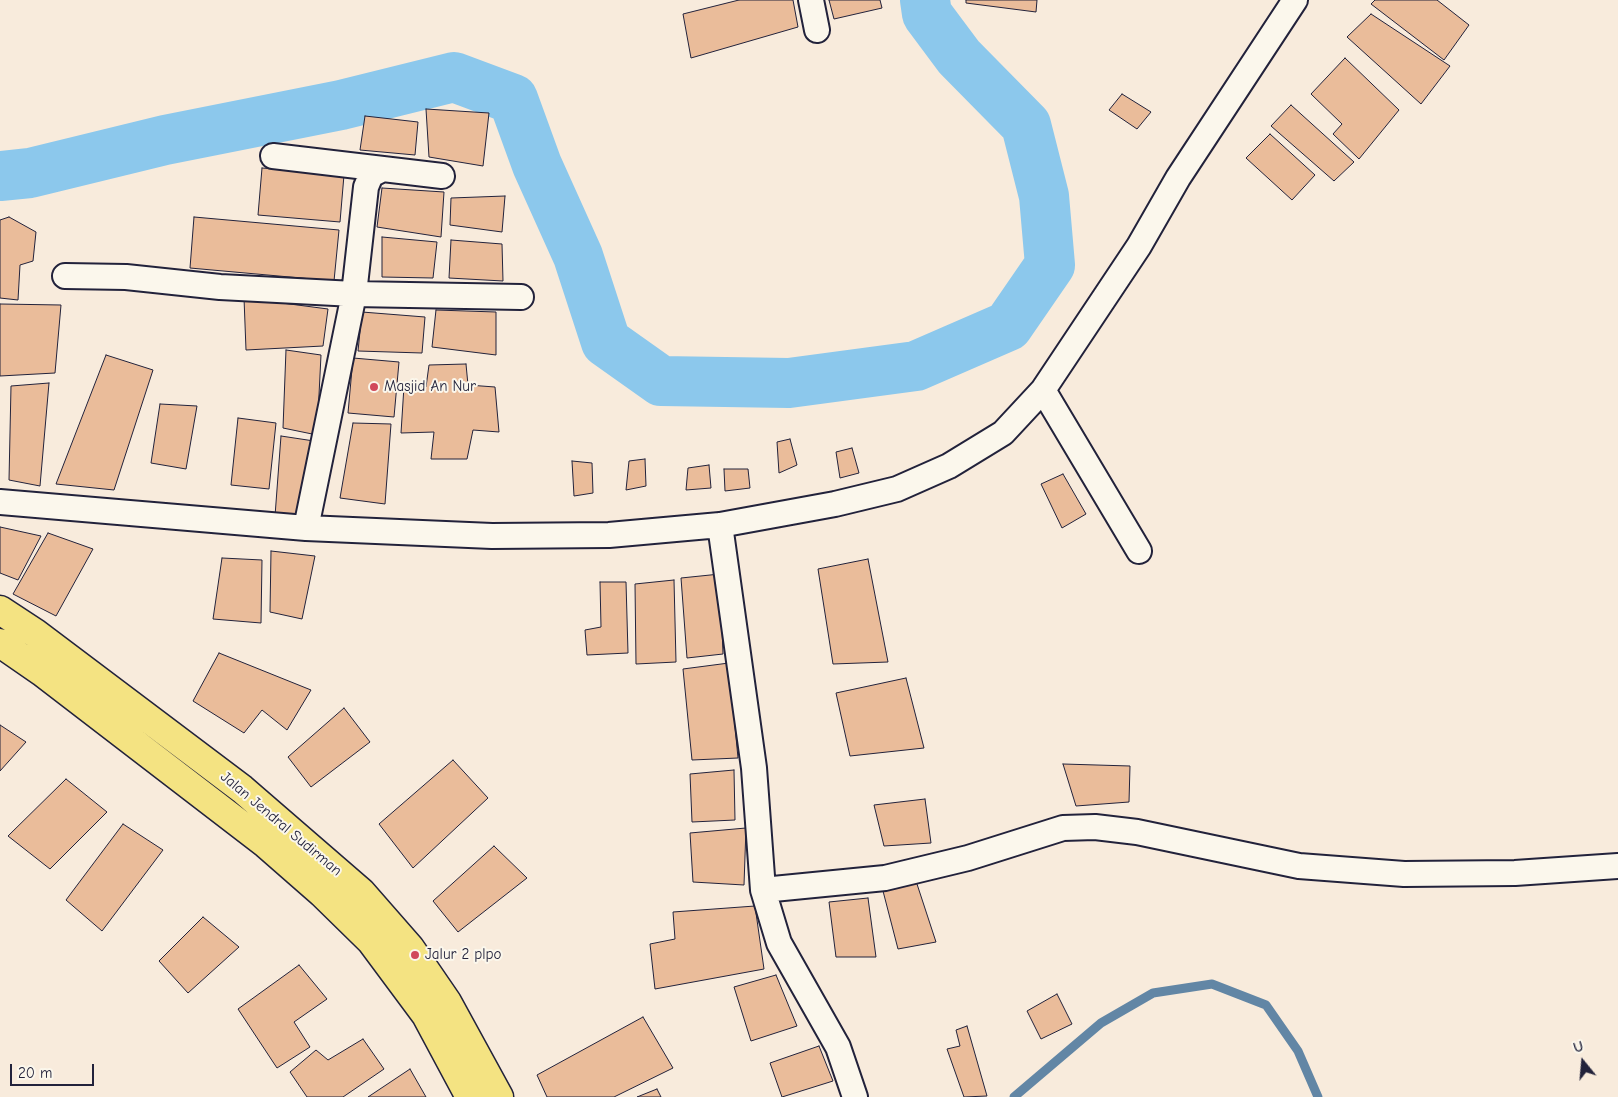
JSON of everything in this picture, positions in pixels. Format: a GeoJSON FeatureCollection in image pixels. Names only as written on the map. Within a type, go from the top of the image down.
{"type":"FeatureCollection","features":[{"type":"Feature","properties":{"kind":"highway","name":"Jalan Jendral Sudirman"},"geometry":{"type":"LineString","coordinates":[[0,610],[35,633],[242,789],[361,892],[410,948],[447,1002],[499,1097]]}},
{"type":"Feature","properties":{"kind":"highway","name":"Jalan Jendral Sudirman"},"geometry":{"type":"LineString","coordinates":[[0,643],[42,672],[266,844],[322,893],[371,942],[426,1014],[470,1097]]}},
{"type":"Feature","properties":{"kind":"street"},"geometry":{"type":"LineString","coordinates":[[810,0],[817,30]]}},
{"type":"Feature","properties":{"kind":"street"},"geometry":{"type":"LineString","coordinates":[[0,502],[306,528],[492,536],[609,534],[720,525],[836,504],[898,489],[949,466],[1003,433],[1043,390],[1138,246],[1178,178],[1295,0]]}},
{"type":"Feature","properties":{"kind":"street"},"geometry":{"type":"LineString","coordinates":[[273,156],[442,176]]}},
{"type":"Feature","properties":{"kind":"street"},"geometry":{"type":"LineString","coordinates":[[306,528],[354,294],[366,187],[371,175],[383,169]]}},
{"type":"Feature","properties":{"kind":"street"},"geometry":{"type":"LineString","coordinates":[[65,276],[126,277],[220,287],[354,294],[521,297]]}},
{"type":"Feature","properties":{"kind":"street"},"geometry":{"type":"LineString","coordinates":[[1043,390],[1139,551]]}},
{"type":"Feature","properties":{"kind":"street"},"geometry":{"type":"LineString","coordinates":[[720,525],[754,768],[763,890],[779,943],[838,1047],[856,1097]]}},
{"type":"Feature","properties":{"kind":"street"},"geometry":{"type":"LineString","coordinates":[[763,890],[885,878],[968,858],[1063,828],[1095,827],[1137,832],[1230,853],[1308,867],[1404,874],[1515,873],[1618,866]]}},
{"type":"Feature","properties":{"kind":"building"},"geometry":{"type":"Polygon","coordinates":[[[739,0],[793,0],[798,27],[691,58],[683,14],[739,0]]]}},
{"type":"Feature","properties":{"kind":"building"},"geometry":{"type":"Polygon","coordinates":[[[829,0],[880,0],[882,8],[834,19],[829,0]]]}},
{"type":"Feature","properties":{"kind":"building"},"geometry":{"type":"Polygon","coordinates":[[[966,0],[1037,0],[1036,12],[966,3],[966,0]]]}},
{"type":"Feature","properties":{"kind":"building"},"geometry":{"type":"Polygon","coordinates":[[[1375,0],[1437,0],[1469,25],[1444,60],[1371,4],[1375,0]]]}},
{"type":"Feature","properties":{"kind":"building"},"geometry":{"type":"Polygon","coordinates":[[[1371,14],[1450,66],[1421,104],[1347,37],[1371,14]]]}},
{"type":"Feature","properties":{"kind":"building"},"geometry":{"type":"Polygon","coordinates":[[[1345,58],[1399,110],[1359,159],[1333,134],[1342,124],[1311,94],[1345,58]]]}},
{"type":"Feature","properties":{"kind":"building"},"geometry":{"type":"Polygon","coordinates":[[[1122,94],[1151,112],[1137,129],[1109,110],[1122,94]]]}},
{"type":"Feature","properties":{"kind":"building"},"geometry":{"type":"Polygon","coordinates":[[[1291,105],[1354,162],[1334,181],[1271,126],[1291,105]]]}},
{"type":"Feature","properties":{"kind":"building"},"geometry":{"type":"Polygon","coordinates":[[[426,109],[489,113],[483,166],[429,157],[426,109]]]}},
{"type":"Feature","properties":{"kind":"building"},"geometry":{"type":"Polygon","coordinates":[[[365,116],[418,122],[415,155],[360,150],[365,116]]]}},
{"type":"Feature","properties":{"kind":"building"},"geometry":{"type":"Polygon","coordinates":[[[1270,134],[1315,175],[1292,200],[1246,158],[1270,134]]]}},
{"type":"Feature","properties":{"kind":"building"},"geometry":{"type":"Polygon","coordinates":[[[262,168],[344,175],[340,222],[258,215],[262,168]]]}},
{"type":"Feature","properties":{"kind":"building"},"geometry":{"type":"Polygon","coordinates":[[[382,188],[444,192],[441,237],[377,227],[382,188]]]}},
{"type":"Feature","properties":{"kind":"building"},"geometry":{"type":"Polygon","coordinates":[[[505,196],[502,232],[450,225],[451,198],[505,196]]]}},
{"type":"Feature","properties":{"kind":"building"},"geometry":{"type":"Polygon","coordinates":[[[9,217],[36,232],[33,261],[20,265],[18,300],[0,298],[0,220],[9,217]]]}},
{"type":"Feature","properties":{"kind":"building"},"geometry":{"type":"Polygon","coordinates":[[[194,217],[339,230],[334,281],[190,268],[194,217]]]}},
{"type":"Feature","properties":{"kind":"building"},"geometry":{"type":"Polygon","coordinates":[[[382,237],[437,242],[433,278],[382,277],[382,237]]]}},
{"type":"Feature","properties":{"kind":"building"},"geometry":{"type":"Polygon","coordinates":[[[451,240],[502,244],[503,281],[449,278],[451,240]]]}},
{"type":"Feature","properties":{"kind":"building"},"geometry":{"type":"Polygon","coordinates":[[[244,298],[328,309],[323,346],[246,350],[244,298]]]}},
{"type":"Feature","properties":{"kind":"building"},"geometry":{"type":"Polygon","coordinates":[[[0,304],[61,305],[55,373],[0,376],[0,304]]]}},
{"type":"Feature","properties":{"kind":"building"},"geometry":{"type":"Polygon","coordinates":[[[436,310],[496,312],[496,355],[432,347],[436,310]]]}},
{"type":"Feature","properties":{"kind":"building"},"geometry":{"type":"Polygon","coordinates":[[[362,312],[425,317],[422,353],[358,351],[362,312]]]}},
{"type":"Feature","properties":{"kind":"building"},"geometry":{"type":"Polygon","coordinates":[[[286,350],[321,355],[317,435],[283,428],[286,350]]]}},
{"type":"Feature","properties":{"kind":"building"},"geometry":{"type":"Polygon","coordinates":[[[106,355],[153,370],[114,490],[56,484],[106,355]]]}},
{"type":"Feature","properties":{"kind":"building","name":"Masjid An Nur"},"geometry":{"type":"Polygon","coordinates":[[[353,358],[399,362],[394,417],[348,413],[353,358]]]}},
{"type":"Feature","properties":{"kind":"building"},"geometry":{"type":"Polygon","coordinates":[[[466,364],[468,385],[495,387],[499,432],[473,430],[467,459],[431,459],[434,432],[401,433],[404,386],[426,387],[429,365],[466,364]]]}},
{"type":"Feature","properties":{"kind":"building"},"geometry":{"type":"Polygon","coordinates":[[[49,383],[40,486],[9,480],[11,386],[49,383]]]}},
{"type":"Feature","properties":{"kind":"building"},"geometry":{"type":"Polygon","coordinates":[[[160,404],[197,406],[186,469],[151,463],[160,404]]]}},
{"type":"Feature","properties":{"kind":"building"},"geometry":{"type":"Polygon","coordinates":[[[238,418],[276,423],[269,489],[231,485],[238,418]]]}},
{"type":"Feature","properties":{"kind":"building"},"geometry":{"type":"Polygon","coordinates":[[[353,423],[391,424],[385,504],[340,498],[353,423]]]}},
{"type":"Feature","properties":{"kind":"building"},"geometry":{"type":"Polygon","coordinates":[[[281,436],[314,441],[308,515],[275,516],[281,436]]]}},
{"type":"Feature","properties":{"kind":"building"},"geometry":{"type":"Polygon","coordinates":[[[790,439],[797,465],[779,473],[777,442],[790,439]]]}},
{"type":"Feature","properties":{"kind":"building"},"geometry":{"type":"Polygon","coordinates":[[[852,448],[859,473],[840,478],[836,452],[852,448]]]}},
{"type":"Feature","properties":{"kind":"building"},"geometry":{"type":"Polygon","coordinates":[[[645,459],[646,486],[626,490],[629,461],[645,459]]]}},
{"type":"Feature","properties":{"kind":"building"},"geometry":{"type":"Polygon","coordinates":[[[572,461],[592,463],[593,493],[574,496],[572,461]]]}},
{"type":"Feature","properties":{"kind":"building"},"geometry":{"type":"Polygon","coordinates":[[[709,465],[711,488],[686,490],[688,468],[709,465]]]}},
{"type":"Feature","properties":{"kind":"building"},"geometry":{"type":"Polygon","coordinates":[[[724,469],[748,469],[750,488],[725,491],[724,469]]]}},
{"type":"Feature","properties":{"kind":"building"},"geometry":{"type":"Polygon","coordinates":[[[1063,474],[1086,514],[1062,528],[1041,484],[1063,474]]]}},
{"type":"Feature","properties":{"kind":"building"},"geometry":{"type":"Polygon","coordinates":[[[0,527],[41,536],[18,580],[0,573],[0,527]]]}},
{"type":"Feature","properties":{"kind":"building"},"geometry":{"type":"Polygon","coordinates":[[[48,533],[93,549],[56,616],[13,594],[48,533]]]}},
{"type":"Feature","properties":{"kind":"building"},"geometry":{"type":"Polygon","coordinates":[[[271,551],[315,556],[302,619],[270,612],[271,551]]]}},
{"type":"Feature","properties":{"kind":"building"},"geometry":{"type":"Polygon","coordinates":[[[222,558],[262,560],[261,623],[213,619],[222,558]]]}},
{"type":"Feature","properties":{"kind":"building"},"geometry":{"type":"Polygon","coordinates":[[[868,559],[888,662],[833,664],[818,569],[868,559]]]}},
{"type":"Feature","properties":{"kind":"building"},"geometry":{"type":"Polygon","coordinates":[[[720,574],[723,654],[687,658],[681,578],[720,574]]]}},
{"type":"Feature","properties":{"kind":"building"},"geometry":{"type":"Polygon","coordinates":[[[674,580],[676,662],[636,664],[635,584],[674,580]]]}},
{"type":"Feature","properties":{"kind":"building"},"geometry":{"type":"Polygon","coordinates":[[[600,582],[626,582],[628,653],[587,655],[585,630],[601,627],[600,582]]]}},
{"type":"Feature","properties":{"kind":"building"},"geometry":{"type":"Polygon","coordinates":[[[219,653],[311,690],[287,730],[262,710],[244,733],[193,701],[219,653]]]}},
{"type":"Feature","properties":{"kind":"building"},"geometry":{"type":"Polygon","coordinates":[[[729,663],[738,758],[692,760],[683,669],[729,663]]]}},
{"type":"Feature","properties":{"kind":"building"},"geometry":{"type":"Polygon","coordinates":[[[906,678],[924,748],[850,756],[836,693],[906,678]]]}},
{"type":"Feature","properties":{"kind":"building"},"geometry":{"type":"Polygon","coordinates":[[[344,708],[370,742],[311,787],[288,757],[344,708]]]}},
{"type":"Feature","properties":{"kind":"building"},"geometry":{"type":"Polygon","coordinates":[[[0,725],[26,742],[0,771],[0,725]]]}},
{"type":"Feature","properties":{"kind":"building"},"geometry":{"type":"Polygon","coordinates":[[[453,760],[488,798],[413,868],[379,824],[453,760]]]}},
{"type":"Feature","properties":{"kind":"building"},"geometry":{"type":"Polygon","coordinates":[[[1063,764],[1130,766],[1129,802],[1076,806],[1063,764]]]}},
{"type":"Feature","properties":{"kind":"building"},"geometry":{"type":"Polygon","coordinates":[[[734,770],[735,820],[692,822],[690,774],[734,770]]]}},
{"type":"Feature","properties":{"kind":"building"},"geometry":{"type":"Polygon","coordinates":[[[66,779],[107,812],[50,869],[8,836],[66,779]]]}},
{"type":"Feature","properties":{"kind":"building"},"geometry":{"type":"Polygon","coordinates":[[[925,799],[931,843],[884,846],[874,805],[925,799]]]}},
{"type":"Feature","properties":{"kind":"building"},"geometry":{"type":"Polygon","coordinates":[[[123,824],[163,850],[102,931],[66,900],[123,824]]]}},
{"type":"Feature","properties":{"kind":"building"},"geometry":{"type":"Polygon","coordinates":[[[746,828],[744,885],[693,882],[690,833],[746,828]]]}},
{"type":"Feature","properties":{"kind":"building"},"geometry":{"type":"Polygon","coordinates":[[[494,846],[527,878],[458,932],[433,901],[494,846]]]}},
{"type":"Feature","properties":{"kind":"building"},"geometry":{"type":"Polygon","coordinates":[[[916,881],[936,942],[898,949],[883,891],[916,881]]]}},
{"type":"Feature","properties":{"kind":"building"},"geometry":{"type":"Polygon","coordinates":[[[868,898],[876,957],[836,957],[829,902],[868,898]]]}},
{"type":"Feature","properties":{"kind":"building"},"geometry":{"type":"Polygon","coordinates":[[[755,906],[764,969],[655,989],[650,944],[675,939],[673,912],[755,906]]]}},
{"type":"Feature","properties":{"kind":"building"},"geometry":{"type":"Polygon","coordinates":[[[203,917],[239,947],[188,993],[159,961],[203,917]]]}},
{"type":"Feature","properties":{"kind":"building"},"geometry":{"type":"Polygon","coordinates":[[[299,965],[327,999],[294,1022],[310,1047],[277,1068],[238,1009],[299,965]]]}},
{"type":"Feature","properties":{"kind":"building"},"geometry":{"type":"Polygon","coordinates":[[[776,975],[797,1026],[751,1041],[734,987],[776,975]]]}},
{"type":"Feature","properties":{"kind":"building"},"geometry":{"type":"Polygon","coordinates":[[[1057,994],[1072,1024],[1041,1039],[1027,1011],[1057,994]]]}},
{"type":"Feature","properties":{"kind":"building"},"geometry":{"type":"Polygon","coordinates":[[[643,1017],[673,1068],[614,1097],[547,1097],[537,1075],[643,1017]]]}},
{"type":"Feature","properties":{"kind":"building"},"geometry":{"type":"Polygon","coordinates":[[[967,1026],[987,1096],[964,1097],[947,1049],[960,1046],[956,1030],[967,1026]]]}},
{"type":"Feature","properties":{"kind":"building"},"geometry":{"type":"Polygon","coordinates":[[[363,1039],[384,1069],[343,1097],[307,1097],[290,1072],[316,1050],[328,1060],[363,1039]]]}},
{"type":"Feature","properties":{"kind":"building"},"geometry":{"type":"Polygon","coordinates":[[[819,1046],[833,1081],[782,1097],[770,1063],[819,1046]]]}},
{"type":"Feature","properties":{"kind":"building"},"geometry":{"type":"Polygon","coordinates":[[[410,1069],[426,1097],[368,1097],[410,1069]]]}},
{"type":"Feature","properties":{"kind":"building"},"geometry":{"type":"Polygon","coordinates":[[[657,1089],[661,1097],[637,1097],[657,1089]]]}},
{"type":"Feature","properties":{"kind":"waterway"},"geometry":{"type":"LineString","coordinates":[[0,176],[30,173],[165,140],[341,105],[454,77],[513,99],[537,165],[578,256],[606,342],[661,381],[789,383],[916,366],[1008,326],[1050,265],[1044,196],[1026,125],[959,57],[927,14],[925,0]]}},
{"type":"Feature","properties":{"kind":"waterway"},"geometry":{"type":"LineString","coordinates":[[1014,1097],[1101,1023],[1153,993],[1212,984],[1266,1005],[1298,1051],[1318,1097]]}},
{"type":"Feature","properties":{"kind":"place","name":"Masjid An Nur"},"geometry":{"type":"Point","coordinates":[374,387]}},
{"type":"Feature","properties":{"kind":"place","name":"Jalur 2 plpo"},"geometry":{"type":"Point","coordinates":[415,955]}}]}
